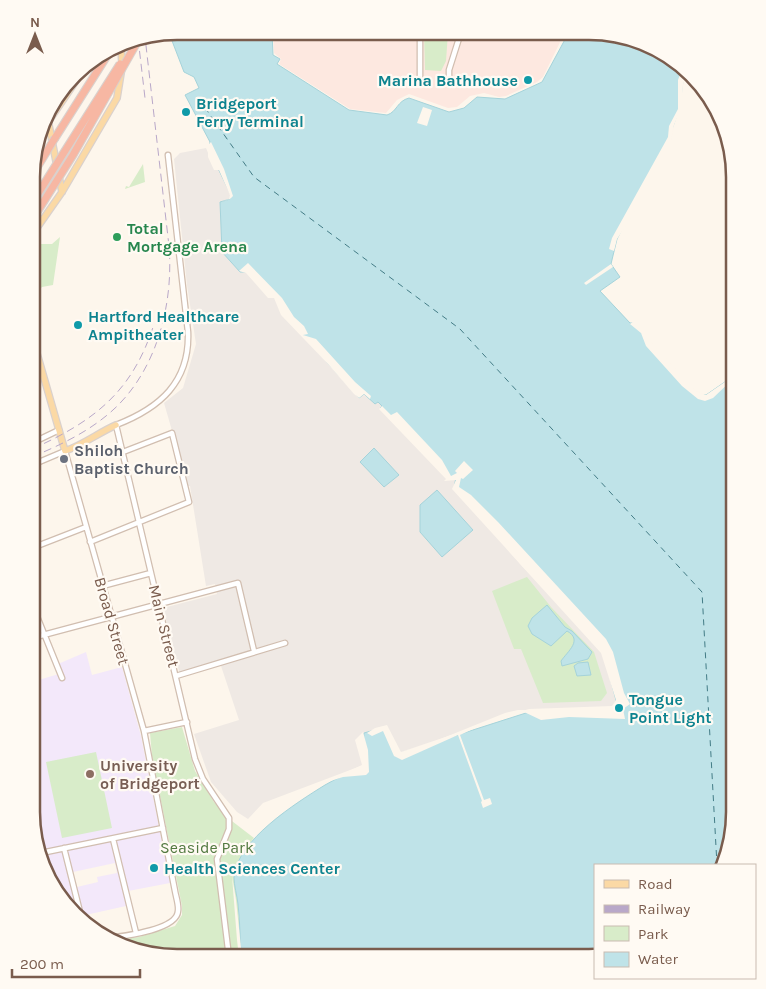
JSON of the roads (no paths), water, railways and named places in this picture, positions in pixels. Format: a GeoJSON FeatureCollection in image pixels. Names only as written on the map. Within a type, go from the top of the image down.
{"type":"FeatureCollection","features":[{"type":"Feature","properties":{"kind":"highway"},"geometry":{"type":"LineString","coordinates":[[40,191],[132,47]]}},
{"type":"Feature","properties":{"kind":"highway"},"geometry":{"type":"LineString","coordinates":[[40,208],[73,156],[133,47]]}},
{"type":"Feature","properties":{"kind":"highway"},"geometry":{"type":"LineString","coordinates":[[41,160],[103,62]]}},
{"type":"Feature","properties":{"kind":"highway"},"geometry":{"type":"LineString","coordinates":[[43,152],[55,138]]}},
{"type":"Feature","properties":{"kind":"main road"},"geometry":{"type":"LineString","coordinates":[[40,224],[62,192],[117,98],[122,67],[121,52]]}},
{"type":"Feature","properties":{"kind":"main road"},"geometry":{"type":"LineString","coordinates":[[50,127],[62,192]]}},
{"type":"Feature","properties":{"kind":"main road","name":"Broad Street"},"geometry":{"type":"LineString","coordinates":[[40,365],[65,451]]}},
{"type":"Feature","properties":{"kind":"main road"},"geometry":{"type":"LineString","coordinates":[[65,451],[116,425]]}},
{"type":"Feature","properties":{"kind":"street"},"geometry":{"type":"LineString","coordinates":[[420,40],[420,77]]}},
{"type":"Feature","properties":{"kind":"street"},"geometry":{"type":"LineString","coordinates":[[449,77],[449,70],[458,40]]}},
{"type":"Feature","properties":{"kind":"street"},"geometry":{"type":"LineString","coordinates":[[116,425],[146,412],[168,395],[179,377],[187,356],[188,332],[168,155]]}},
{"type":"Feature","properties":{"kind":"street","name":"Main Street"},"geometry":{"type":"LineString","coordinates":[[116,425],[202,779],[229,818],[229,829],[217,859],[228,949]]}},
{"type":"Feature","properties":{"kind":"street"},"geometry":{"type":"LineString","coordinates":[[40,439],[59,430]]}},
{"type":"Feature","properties":{"kind":"street"},"geometry":{"type":"LineString","coordinates":[[90,542],[189,502],[172,433],[123,452]]}},
{"type":"Feature","properties":{"kind":"street"},"geometry":{"type":"LineString","coordinates":[[40,462],[65,451]]}},
{"type":"Feature","properties":{"kind":"street","name":"Broad Street"},"geometry":{"type":"LineString","coordinates":[[65,451],[144,731],[178,911],[174,920],[168,924],[136,933]]}},
{"type":"Feature","properties":{"kind":"street"},"geometry":{"type":"LineString","coordinates":[[40,545],[86,527]]}},
{"type":"Feature","properties":{"kind":"street"},"geometry":{"type":"LineString","coordinates":[[102,586],[151,573]]}},
{"type":"Feature","properties":{"kind":"street"},"geometry":{"type":"LineString","coordinates":[[40,636],[238,583],[254,651]]}},
{"type":"Feature","properties":{"kind":"street"},"geometry":{"type":"LineString","coordinates":[[40,625],[62,678]]}},
{"type":"Feature","properties":{"kind":"street"},"geometry":{"type":"LineString","coordinates":[[176,676],[284,643]]}},
{"type":"Feature","properties":{"kind":"street"},"geometry":{"type":"LineString","coordinates":[[144,731],[187,722]]}},
{"type":"Feature","properties":{"kind":"street"},"geometry":{"type":"LineString","coordinates":[[46,852],[163,828]]}},
{"type":"Feature","properties":{"kind":"street"},"geometry":{"type":"LineString","coordinates":[[113,839],[136,933],[119,936]]}},
{"type":"Feature","properties":{"kind":"street"},"geometry":{"type":"LineString","coordinates":[[64,848],[79,908]]}},
{"type":"Feature","properties":{"kind":"water"},"geometry":{"type":"Polygon","coordinates":[[[172,40],[272,40],[273,55],[280,59],[277,64],[349,110],[387,115],[405,99],[409,98],[449,112],[464,108],[477,97],[505,99],[542,82],[565,40],[607,41],[641,50],[665,63],[683,78],[680,106],[669,138],[617,239],[611,264],[620,277],[600,291],[630,323],[635,323],[648,342],[696,394],[706,395],[726,381],[726,821],[719,856],[716,864],[594,864],[594,949],[241,949],[239,910],[234,877],[238,863],[245,850],[256,836],[284,812],[330,782],[366,765],[362,755],[364,733],[385,727],[398,754],[529,712],[609,710],[617,704],[603,651],[454,488],[456,477],[449,479],[380,408],[382,406],[378,402],[375,404],[364,394],[359,398],[284,314],[276,299],[246,272],[240,272],[222,252],[220,202],[230,199],[231,195],[209,150],[210,142],[185,95],[199,88],[194,77],[184,72],[172,40]]]}},
{"type":"Feature","properties":{"kind":"water"},"geometry":{"type":"Polygon","coordinates":[[[374,448],[399,475],[384,487],[360,462],[374,448]]]}},
{"type":"Feature","properties":{"kind":"water"},"geometry":{"type":"Polygon","coordinates":[[[437,490],[473,530],[442,557],[420,532],[420,505],[437,490]]]}},
{"type":"Feature","properties":{"kind":"water"},"geometry":{"type":"Polygon","coordinates":[[[547,605],[565,627],[572,631],[592,652],[588,659],[562,666],[561,661],[574,642],[572,634],[567,631],[551,646],[532,634],[528,626],[532,618],[547,605]]]}},
{"type":"Feature","properties":{"kind":"water"},"geometry":{"type":"Polygon","coordinates":[[[588,662],[591,675],[577,676],[574,666],[578,663],[588,662]]]}},
{"type":"Feature","properties":{"kind":"railway"},"geometry":{"type":"LineString","coordinates":[[40,453],[80,434],[106,416],[123,400],[137,382],[149,361],[158,339],[164,316],[170,269],[169,246],[146,44]]}},
{"type":"Feature","properties":{"kind":"railway"},"geometry":{"type":"LineString","coordinates":[[139,46],[145,98]]}},
{"type":"Feature","properties":{"kind":"railway"},"geometry":{"type":"LineString","coordinates":[[40,445],[75,427],[109,401],[123,386],[135,368],[154,324]]}},
{"type":"Feature","properties":{"kind":"place","name":"Marina Bathhouse"},"geometry":{"type":"Point","coordinates":[528,80]}},
{"type":"Feature","properties":{"kind":"place","name":"Bridgeport Ferry Terminal"},"geometry":{"type":"Point","coordinates":[186,112]}},
{"type":"Feature","properties":{"kind":"place","name":"Total Mortgage Arena"},"geometry":{"type":"Point","coordinates":[117,237]}},
{"type":"Feature","properties":{"kind":"place","name":"Hartford Healthcare Ampitheater"},"geometry":{"type":"Point","coordinates":[78,325]}},
{"type":"Feature","properties":{"kind":"place","name":"Shiloh Baptist Church"},"geometry":{"type":"Point","coordinates":[64,459]}},
{"type":"Feature","properties":{"kind":"place","name":"Tongue Point Light"},"geometry":{"type":"Point","coordinates":[619,708]}},
{"type":"Feature","properties":{"kind":"place","name":"University of Bridgeport"},"geometry":{"type":"Point","coordinates":[90,774]}},
{"type":"Feature","properties":{"kind":"place","name":"Health Sciences Center"},"geometry":{"type":"Point","coordinates":[154,868]}},
{"type":"Feature","properties":{"kind":"park label","name":"Seaside Park"},"geometry":{"type":"Point","coordinates":[207,847]}}]}
